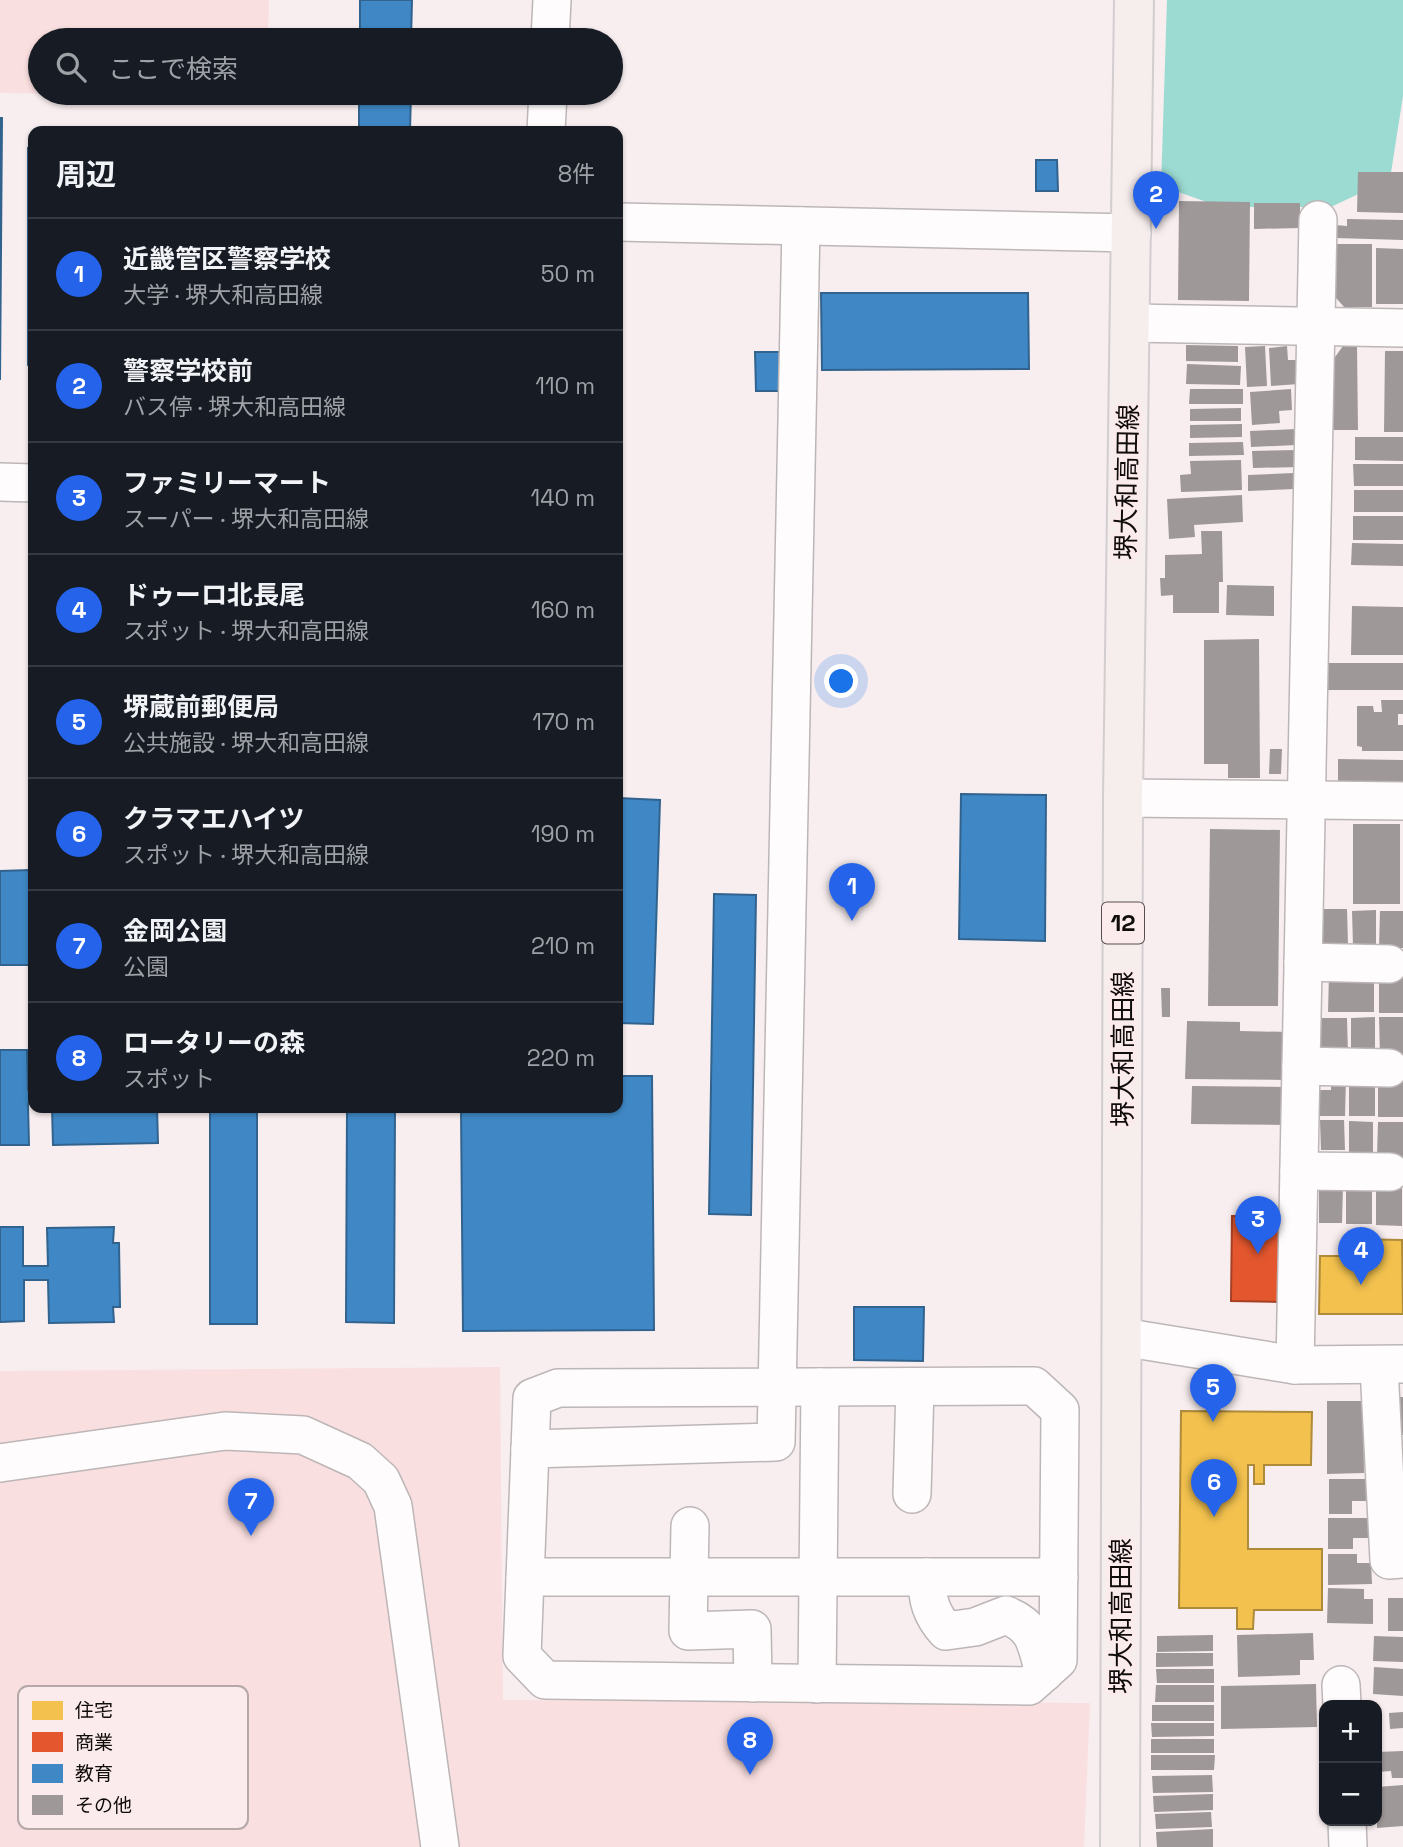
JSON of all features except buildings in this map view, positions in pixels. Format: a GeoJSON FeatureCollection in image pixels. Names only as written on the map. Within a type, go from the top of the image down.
{"type":"FeatureCollection","features":[{"type":"Feature","properties":{"kind":"main road","name":"堺大和高田線"},"geometry":{"type":"LineString","coordinates":[[1120,1847],[1123,798],[1134,0]]}},
{"type":"Feature","properties":{"kind":"street"},"geometry":{"type":"LineString","coordinates":[[550,28],[551,0]]}},
{"type":"Feature","properties":{"kind":"street"},"geometry":{"type":"LineString","coordinates":[[546,126],[547,105]]}},
{"type":"Feature","properties":{"kind":"street"},"geometry":{"type":"LineString","coordinates":[[1295,1365],[1318,220]]}},
{"type":"Feature","properties":{"kind":"street"},"geometry":{"type":"LineString","coordinates":[[623,222],[1132,233]]}},
{"type":"Feature","properties":{"kind":"street"},"geometry":{"type":"LineString","coordinates":[[530,1450],[776,1443],[801,226]]}},
{"type":"Feature","properties":{"kind":"street"},"geometry":{"type":"LineString","coordinates":[[1131,323],[1403,328]]}},
{"type":"Feature","properties":{"kind":"street"},"geometry":{"type":"LineString","coordinates":[[0,482],[28,483]]}},
{"type":"Feature","properties":{"kind":"street"},"geometry":{"type":"LineString","coordinates":[[1123,798],[1403,801]]}},
{"type":"Feature","properties":{"kind":"street"},"geometry":{"type":"LineString","coordinates":[[1303,962],[1389,964]]}},
{"type":"Feature","properties":{"kind":"street"},"geometry":{"type":"LineString","coordinates":[[1301,1066],[1389,1068]]}},
{"type":"Feature","properties":{"kind":"street"},"geometry":{"type":"LineString","coordinates":[[1299,1171],[1390,1172]]}},
{"type":"Feature","properties":{"kind":"street"},"geometry":{"type":"LineString","coordinates":[[1122,1337],[1295,1365],[1391,1365],[1389,1560],[1403,1559]]}},
{"type":"Feature","properties":{"kind":"street"},"geometry":{"type":"LineString","coordinates":[[1034,1386],[1060,1410],[1058,1660],[1029,1686],[545,1680],[522,1656],[532,1398],[558,1388],[776,1387],[1034,1386]]}},
{"type":"Feature","properties":{"kind":"street"},"geometry":{"type":"LineString","coordinates":[[817,1684],[820,1387]]}},
{"type":"Feature","properties":{"kind":"street"},"geometry":{"type":"LineString","coordinates":[[912,1494],[915,1387]]}},
{"type":"Feature","properties":{"kind":"street"},"geometry":{"type":"LineString","coordinates":[[0,1463],[225,1431],[303,1435],[359,1461],[381,1480],[393,1506],[440,1847]]}},
{"type":"Feature","properties":{"kind":"street"},"geometry":{"type":"LineString","coordinates":[[690,1525],[688,1632],[751,1629],[753,1683]]}},
{"type":"Feature","properties":{"kind":"street"},"geometry":{"type":"LineString","coordinates":[[525,1577],[1059,1577]]}},
{"type":"Feature","properties":{"kind":"street"},"geometry":{"type":"LineString","coordinates":[[927,1577],[927,1598],[935,1618],[946,1631],[975,1627],[1006,1615],[1024,1622],[1034,1637],[1044,1673]]}},
{"type":"Feature","properties":{"kind":"street"},"geometry":{"type":"LineString","coordinates":[[1347,1826],[1348,1847]]}},
{"type":"Feature","properties":{"kind":"shaded area"},"geometry":{"type":"Polygon","coordinates":[[[0,0],[269,0],[268,28],[28,28],[28,93],[0,93],[0,0]]]}},
{"type":"Feature","properties":{"kind":"shaded area"},"geometry":{"type":"Polygon","coordinates":[[[1167,0],[1403,0],[1403,96],[1390,179],[1331,207],[1221,207],[1161,186],[1167,0]]]}},
{"type":"Feature","properties":{"kind":"shaded area"},"geometry":{"type":"Polygon","coordinates":[[[500,1367],[503,1700],[1090,1703],[1084,1847],[0,1847],[0,1371],[500,1367]]]}},
{"type":"Feature","properties":{"kind":"place","name":"警察学校前"},"geometry":{"type":"Point","coordinates":[1156,229]}},
{"type":"Feature","properties":{"kind":"place","name":"近畿管区警察学校"},"geometry":{"type":"Point","coordinates":[852,921]}},
{"type":"Feature","properties":{"kind":"place","name":"ファミリーマート"},"geometry":{"type":"Point","coordinates":[1258,1254]}},
{"type":"Feature","properties":{"kind":"place","name":"ドゥーロ北長尾"},"geometry":{"type":"Point","coordinates":[1361,1285]}},
{"type":"Feature","properties":{"kind":"place","name":"堺蔵前郵便局"},"geometry":{"type":"Point","coordinates":[1213,1422]}},
{"type":"Feature","properties":{"kind":"place","name":"クラマエハイツ"},"geometry":{"type":"Point","coordinates":[1214,1517]}},
{"type":"Feature","properties":{"kind":"place","name":"金岡公園"},"geometry":{"type":"Point","coordinates":[251,1536]}},
{"type":"Feature","properties":{"kind":"place","name":"ロータリーの森"},"geometry":{"type":"Point","coordinates":[750,1775]}}]}
